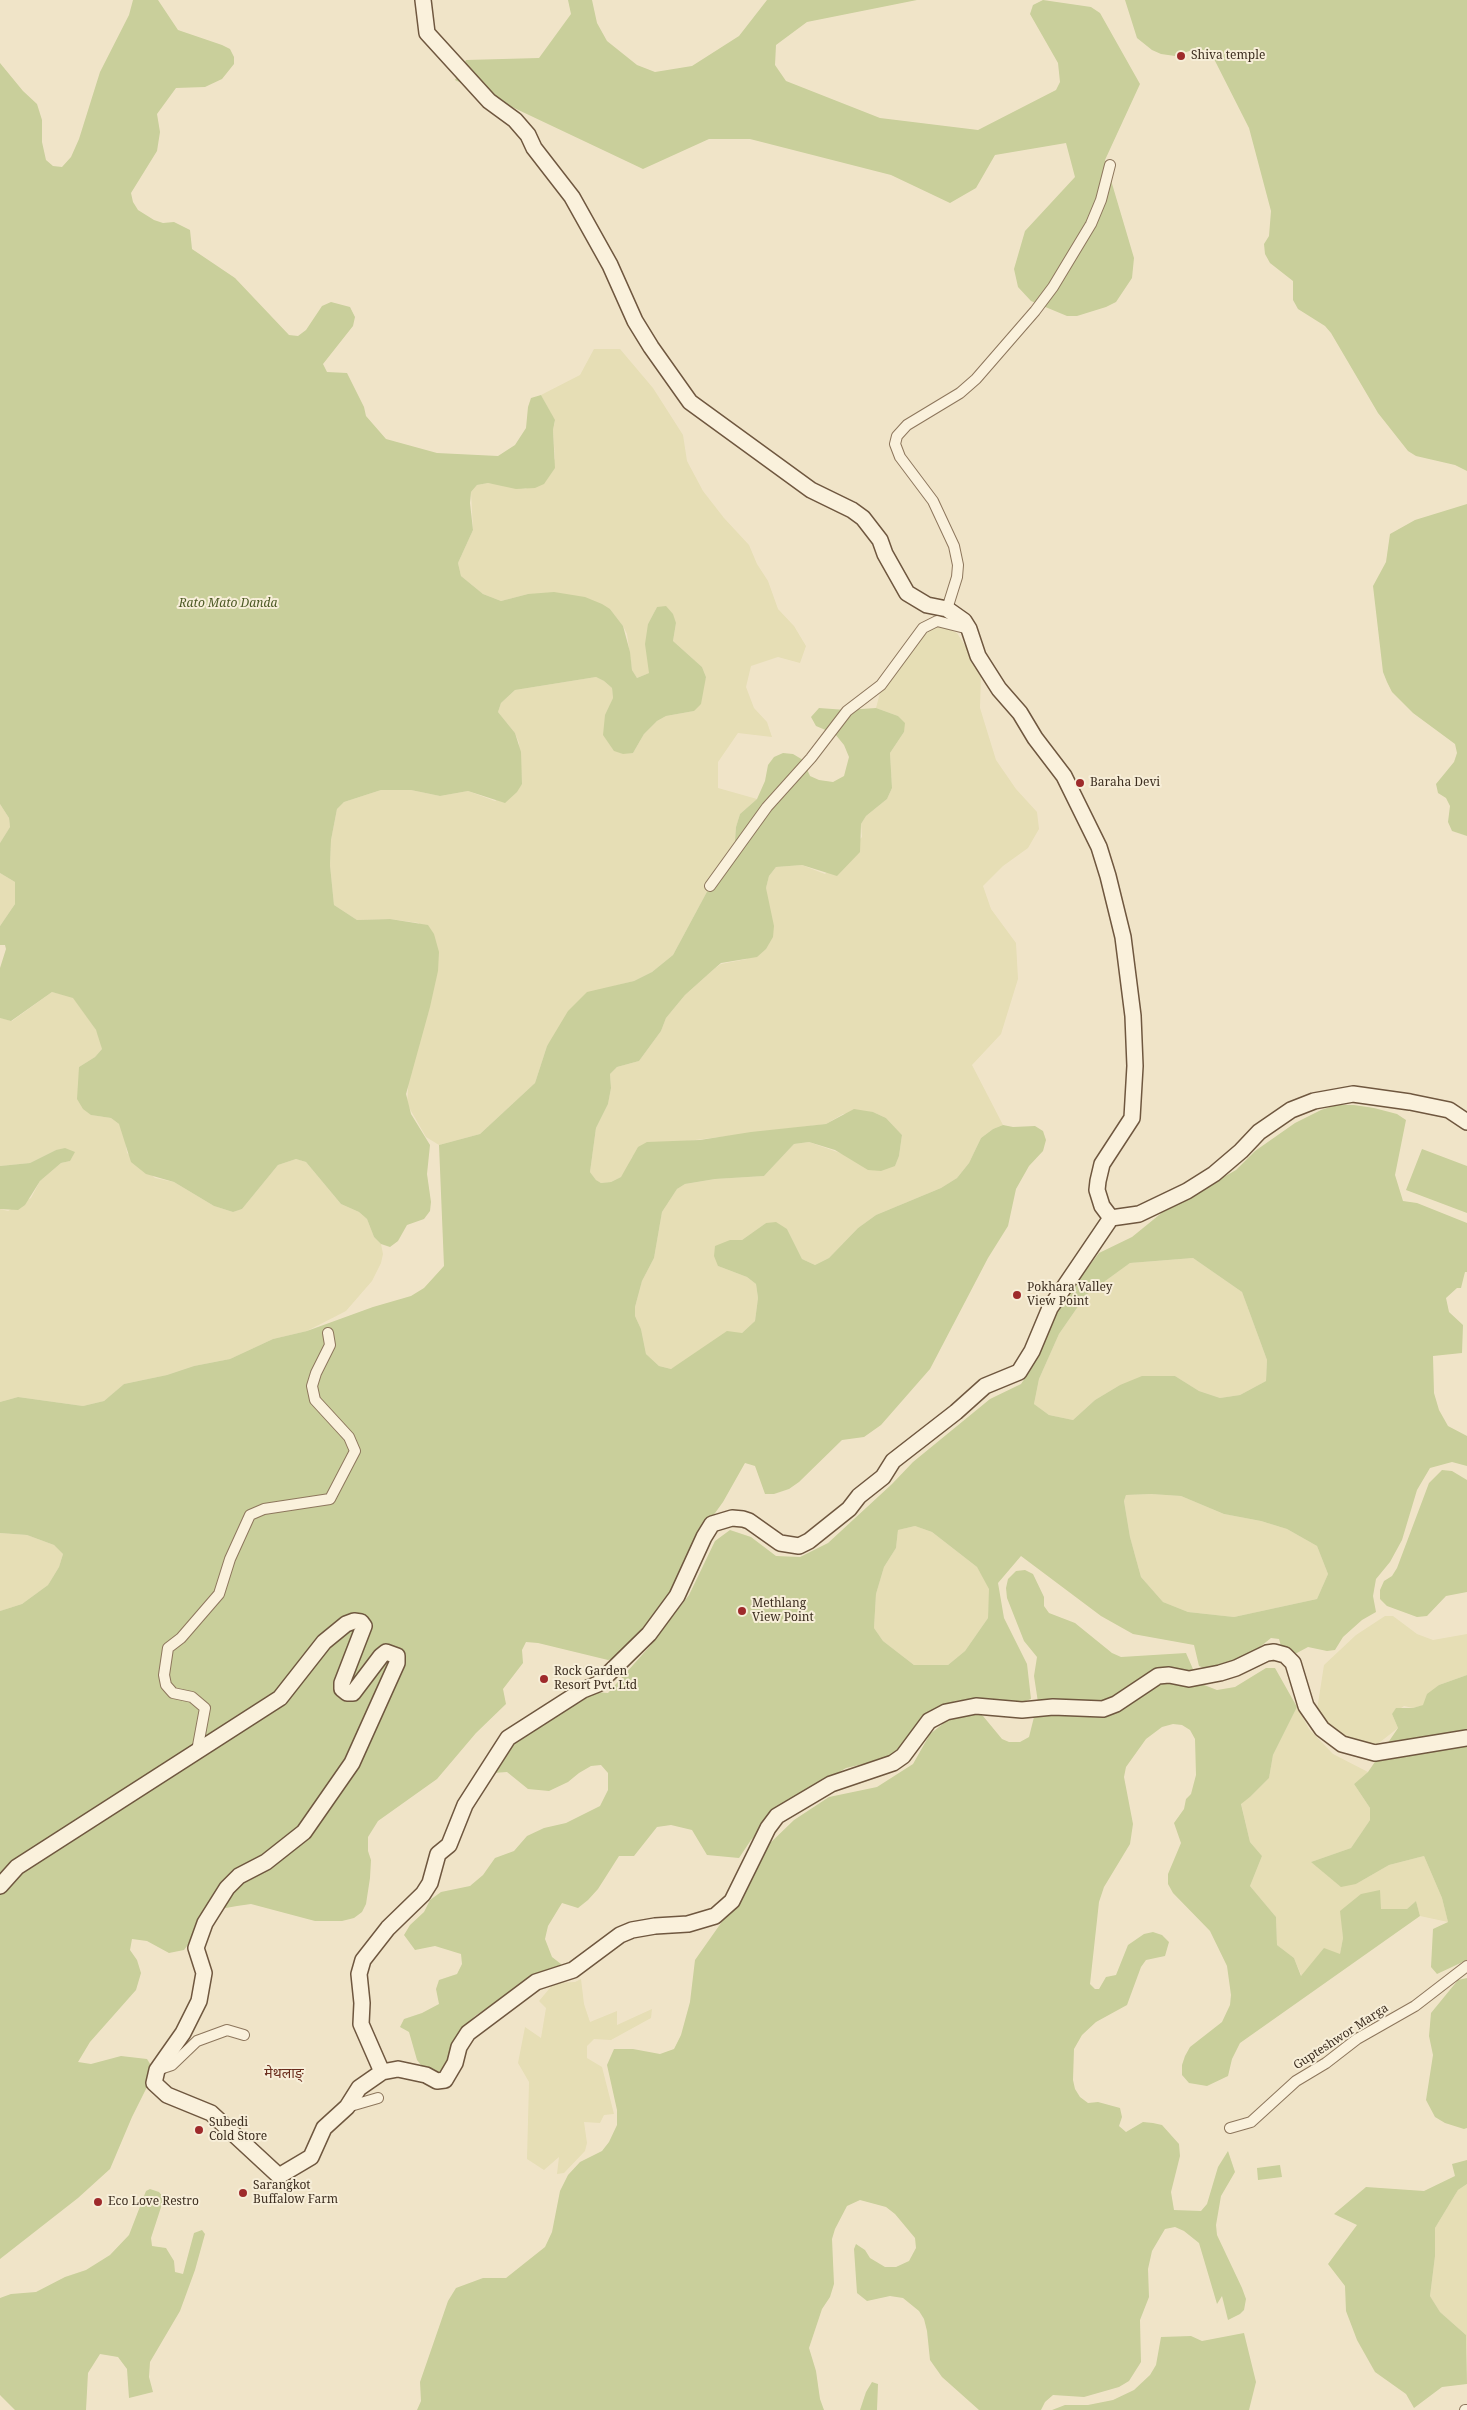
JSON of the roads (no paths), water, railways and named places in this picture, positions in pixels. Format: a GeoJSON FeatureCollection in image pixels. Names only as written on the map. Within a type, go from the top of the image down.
{"type":"FeatureCollection","features":[{"type":"Feature","properties":{"kind":"street"},"geometry":{"type":"LineString","coordinates":[[423,0],[427,33],[488,101],[515,120],[528,135],[534,148],[572,197],[610,265],[635,321],[690,402],[811,490],[852,510],[863,518],[880,540],[885,554],[907,593],[927,605],[948,609],[964,621],[969,629],[978,656],[999,690],[1020,713],[1064,776],[1099,847],[1121,924],[1133,1016],[1135,1066],[1132,1118],[1102,1164],[1097,1190],[1102,1206],[1111,1218]]}},
{"type":"Feature","properties":{"kind":"street"},"geometry":{"type":"LineString","coordinates":[[948,609],[957,577],[958,565],[954,546],[933,501],[900,458],[895,444],[897,436],[907,425],[960,393],[976,379],[1035,311],[1062,273],[1091,224],[1101,200],[1110,166]]}},
{"type":"Feature","properties":{"kind":"street"},"geometry":{"type":"LineString","coordinates":[[710,886],[766,807],[812,758],[847,711],[881,685],[923,628],[937,622],[969,629]]}},
{"type":"Feature","properties":{"kind":"street"},"geometry":{"type":"LineString","coordinates":[[382,2072],[361,2024],[362,2003],[359,1974],[363,1960],[388,1928],[423,1894],[430,1883],[438,1854],[448,1845],[464,1805],[508,1738],[583,1690],[598,1684],[649,1634],[677,1596],[704,1537],[712,1524],[732,1518],[743,1519],[749,1521],[780,1543],[799,1546],[809,1541],[849,1509],[859,1496],[883,1477],[893,1461],[956,1412],[985,1386],[1019,1372],[1032,1350],[1050,1308],[1111,1218],[1139,1214],[1187,1191],[1214,1174],[1241,1151],[1259,1132],[1290,1110],[1314,1101],[1353,1094],[1449,1110],[1467,1122]]}},
{"type":"Feature","properties":{"kind":"street"},"geometry":{"type":"LineString","coordinates":[[197,1750],[205,1708],[192,1696],[173,1693],[166,1685],[164,1675],[168,1648],[181,1638],[219,1594],[230,1559],[250,1515],[264,1509],[330,1499],[355,1451],[349,1437],[316,1400],[312,1386],[316,1373],[330,1345],[328,1333]]}},
{"type":"Feature","properties":{"kind":"street"},"geometry":{"type":"LineString","coordinates":[[0,1886],[17,1868],[280,1698],[324,1642],[346,1624],[354,1621],[360,1622],[364,1626],[342,1683],[342,1689],[347,1693],[353,1693],[386,1652],[397,1656],[397,1662],[352,1763],[304,1832],[266,1862],[238,1876],[227,1888],[205,1923],[196,1948],[204,1973],[200,2001],[183,2033],[157,2070],[154,2083],[167,2096],[211,2112],[279,2176],[311,2157],[324,2128],[347,2107],[359,2088],[382,2072],[398,2069],[420,2074],[436,2081],[446,2080],[455,2063],[459,2047],[468,2032],[536,1982],[573,1970],[620,1935],[632,1930],[655,1926],[688,1924],[715,1916],[732,1901],[768,1828],[778,1816],[831,1784],[893,1763],[903,1756],[929,1721],[952,1710],[976,1706],[1022,1710],[1054,1707],[1103,1709],[1116,1704],[1158,1676],[1169,1675],[1189,1679],[1220,1674],[1267,1653],[1274,1652],[1285,1655],[1293,1663],[1306,1706],[1322,1730],[1342,1744],[1375,1753],[1467,1738]]}},
{"type":"Feature","properties":{"kind":"street","name":"Gupteshwor Marga"},"geometry":{"type":"LineString","coordinates":[[1230,2128],[1251,2122],[1296,2082],[1326,2063],[1357,2039],[1415,2006],[1467,1966]]}},
{"type":"Feature","properties":{"kind":"street"},"geometry":{"type":"LineString","coordinates":[[157,2070],[172,2065],[197,2041],[227,2030],[244,2035]]}},
{"type":"Feature","properties":{"kind":"street"},"geometry":{"type":"LineString","coordinates":[[347,2107],[378,2098]]}},
{"type":"Feature","properties":{"kind":"place","name":"Shiva temple"},"geometry":{"type":"Point","coordinates":[1181,56]}},
{"type":"Feature","properties":{"kind":"place","name":"Baraha Devi"},"geometry":{"type":"Point","coordinates":[1080,783]}},
{"type":"Feature","properties":{"kind":"place","name":"Pokhara Valley View Point"},"geometry":{"type":"Point","coordinates":[1017,1295]}},
{"type":"Feature","properties":{"kind":"place","name":"Methlang View Point"},"geometry":{"type":"Point","coordinates":[742,1611]}},
{"type":"Feature","properties":{"kind":"place","name":"Rock Garden Resort Pvt. Ltd"},"geometry":{"type":"Point","coordinates":[544,1679]}},
{"type":"Feature","properties":{"kind":"place","name":"Subedi Cold Store"},"geometry":{"type":"Point","coordinates":[199,2130]}},
{"type":"Feature","properties":{"kind":"place","name":"Sarangkot Buffalow Farm"},"geometry":{"type":"Point","coordinates":[243,2193]}},
{"type":"Feature","properties":{"kind":"place","name":"Eco Love Restro"},"geometry":{"type":"Point","coordinates":[98,2202]}},
{"type":"Feature","properties":{"kind":"district","name":"मेथलाङ्"},"geometry":{"type":"Point","coordinates":[284,2074]}},
{"type":"Feature","properties":{"kind":"park label","name":"Rato Mato Danda"},"geometry":{"type":"Point","coordinates":[228,604]}}]}
